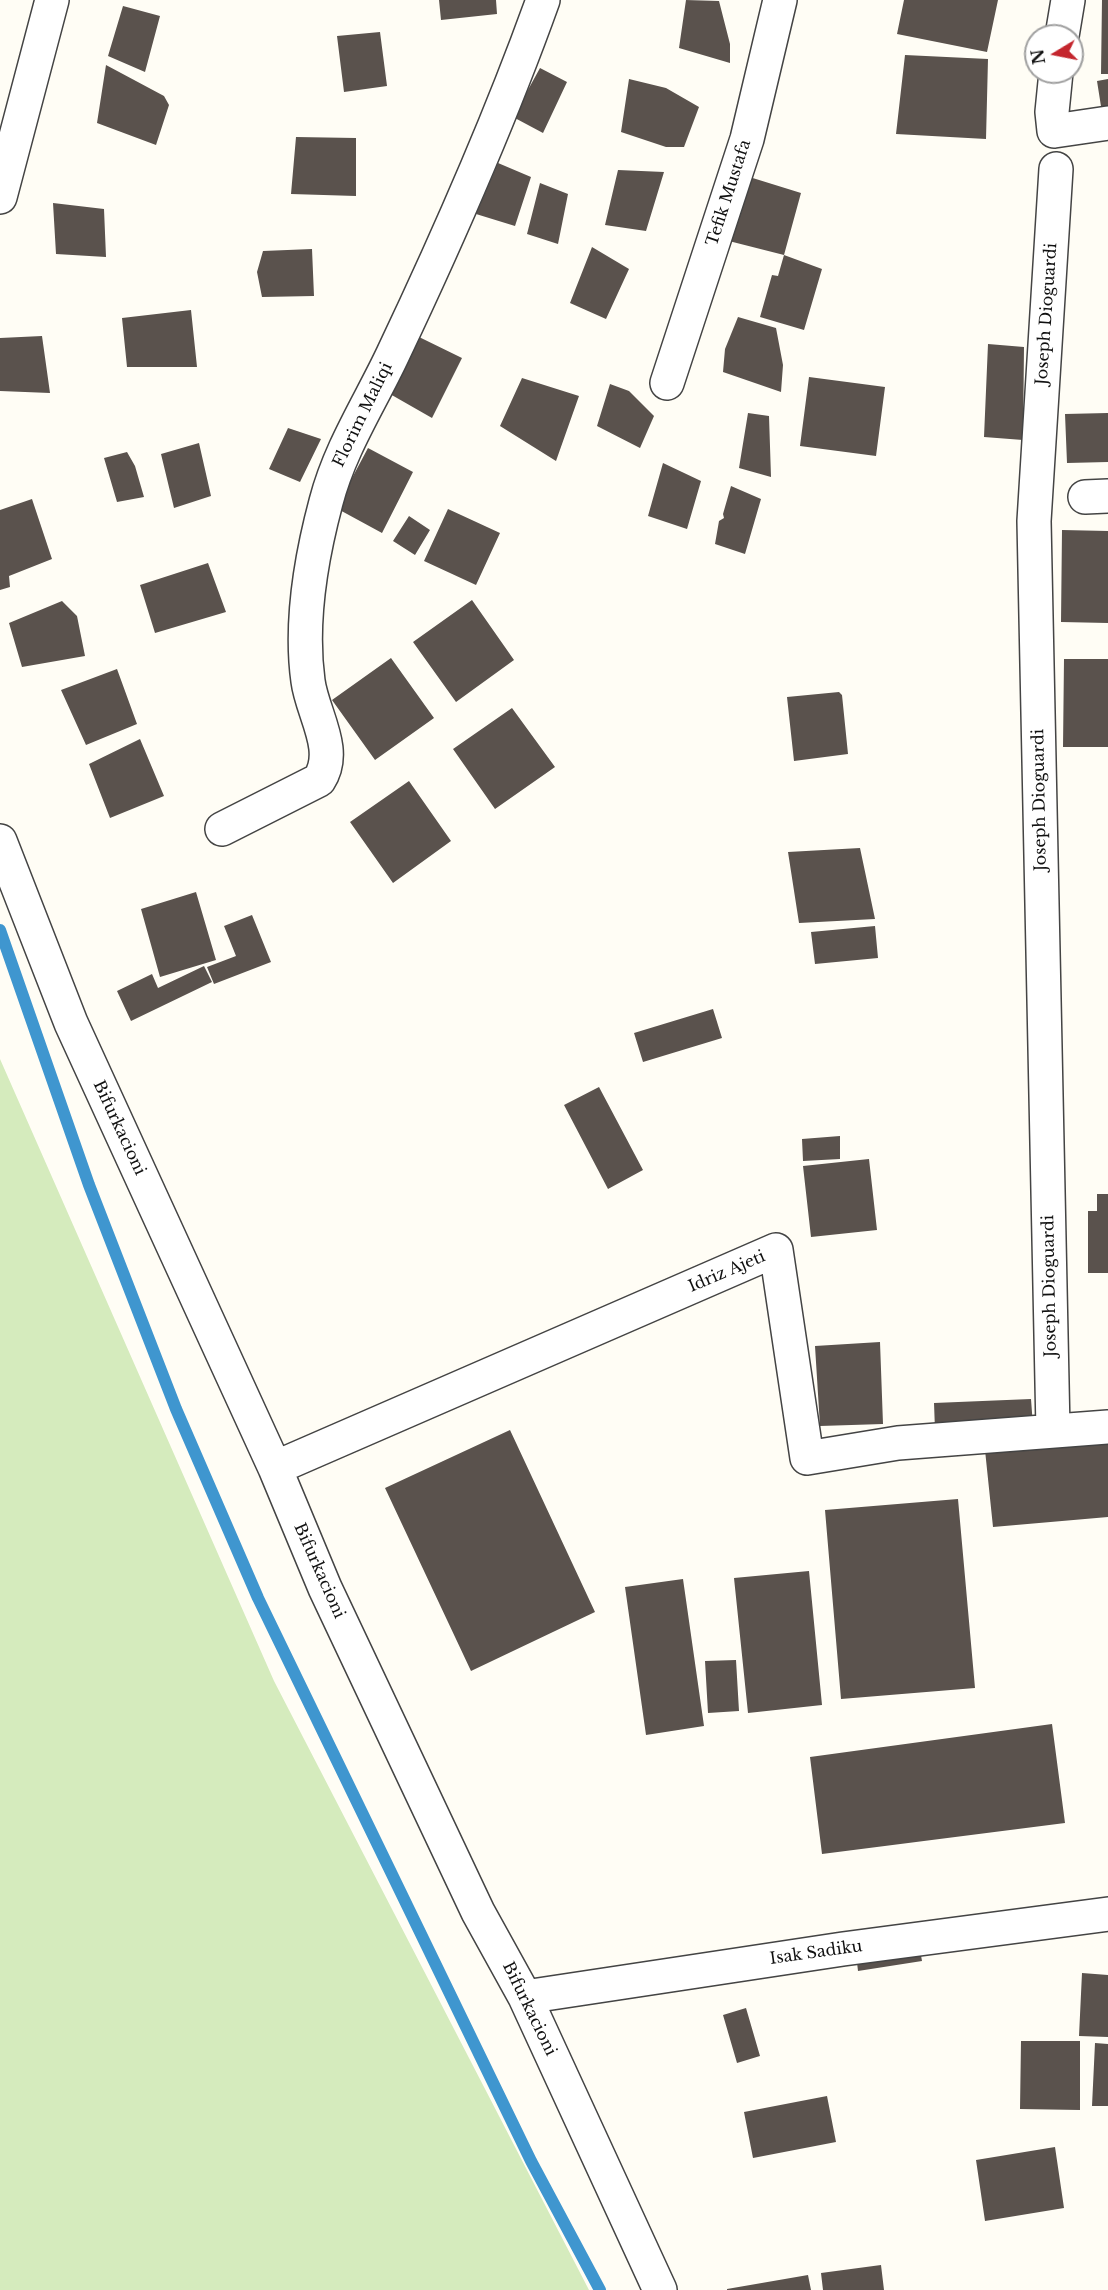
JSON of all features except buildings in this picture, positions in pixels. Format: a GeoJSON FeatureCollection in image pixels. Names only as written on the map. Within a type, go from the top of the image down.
{"type":"FeatureCollection","features":[{"type":"Feature","properties":{"kind":"street"},"geometry":{"type":"LineString","coordinates":[[0,197],[52,0]]}},
{"type":"Feature","properties":{"kind":"street","name":"Florim Maliqi"},"geometry":{"type":"LineString","coordinates":[[222,828],[319,780],[327,768],[326,746],[308,681],[307,632],[309,586],[326,502],[349,437],[393,354],[506,102],[543,0]]}},
{"type":"Feature","properties":{"kind":"street","name":"Tefik Mustafa"},"geometry":{"type":"LineString","coordinates":[[668,384],[747,139],[780,0]]}},
{"type":"Feature","properties":{"kind":"street"},"geometry":{"type":"LineString","coordinates":[[1064,24],[1068,0]]}},
{"type":"Feature","properties":{"kind":"street"},"geometry":{"type":"LineString","coordinates":[[1055,84],[1052,112],[1054,131],[1108,123]]}},
{"type":"Feature","properties":{"kind":"street","name":"Joseph Dioguardi"},"geometry":{"type":"LineString","coordinates":[[1053,1430],[1034,521],[1056,170]]}},
{"type":"Feature","properties":{"kind":"street","name":"Bifurkacioni"},"geometry":{"type":"LineString","coordinates":[[0,841],[70,1023],[275,1468],[335,1610],[478,1912],[525,1997],[660,2290]]}},
{"type":"Feature","properties":{"kind":"street","name":"Idriz Ajeti"},"geometry":{"type":"LineString","coordinates":[[275,1468],[776,1250],[807,1458],[898,1443],[1108,1427]]}},
{"type":"Feature","properties":{"kind":"street","name":"Isak Sadiku"},"geometry":{"type":"LineString","coordinates":[[525,1997],[843,1949],[1108,1914]]}},
{"type":"Feature","properties":{"kind":"green space"},"geometry":{"type":"Polygon","coordinates":[[[0,1059],[274,1681],[589,2290],[0,2290],[0,1059]]]}},
{"type":"Feature","properties":{"kind":"waterway"},"geometry":{"type":"LineString","coordinates":[[0,930],[89,1185],[176,1409],[258,1598],[531,2161],[600,2290]]}}]}
